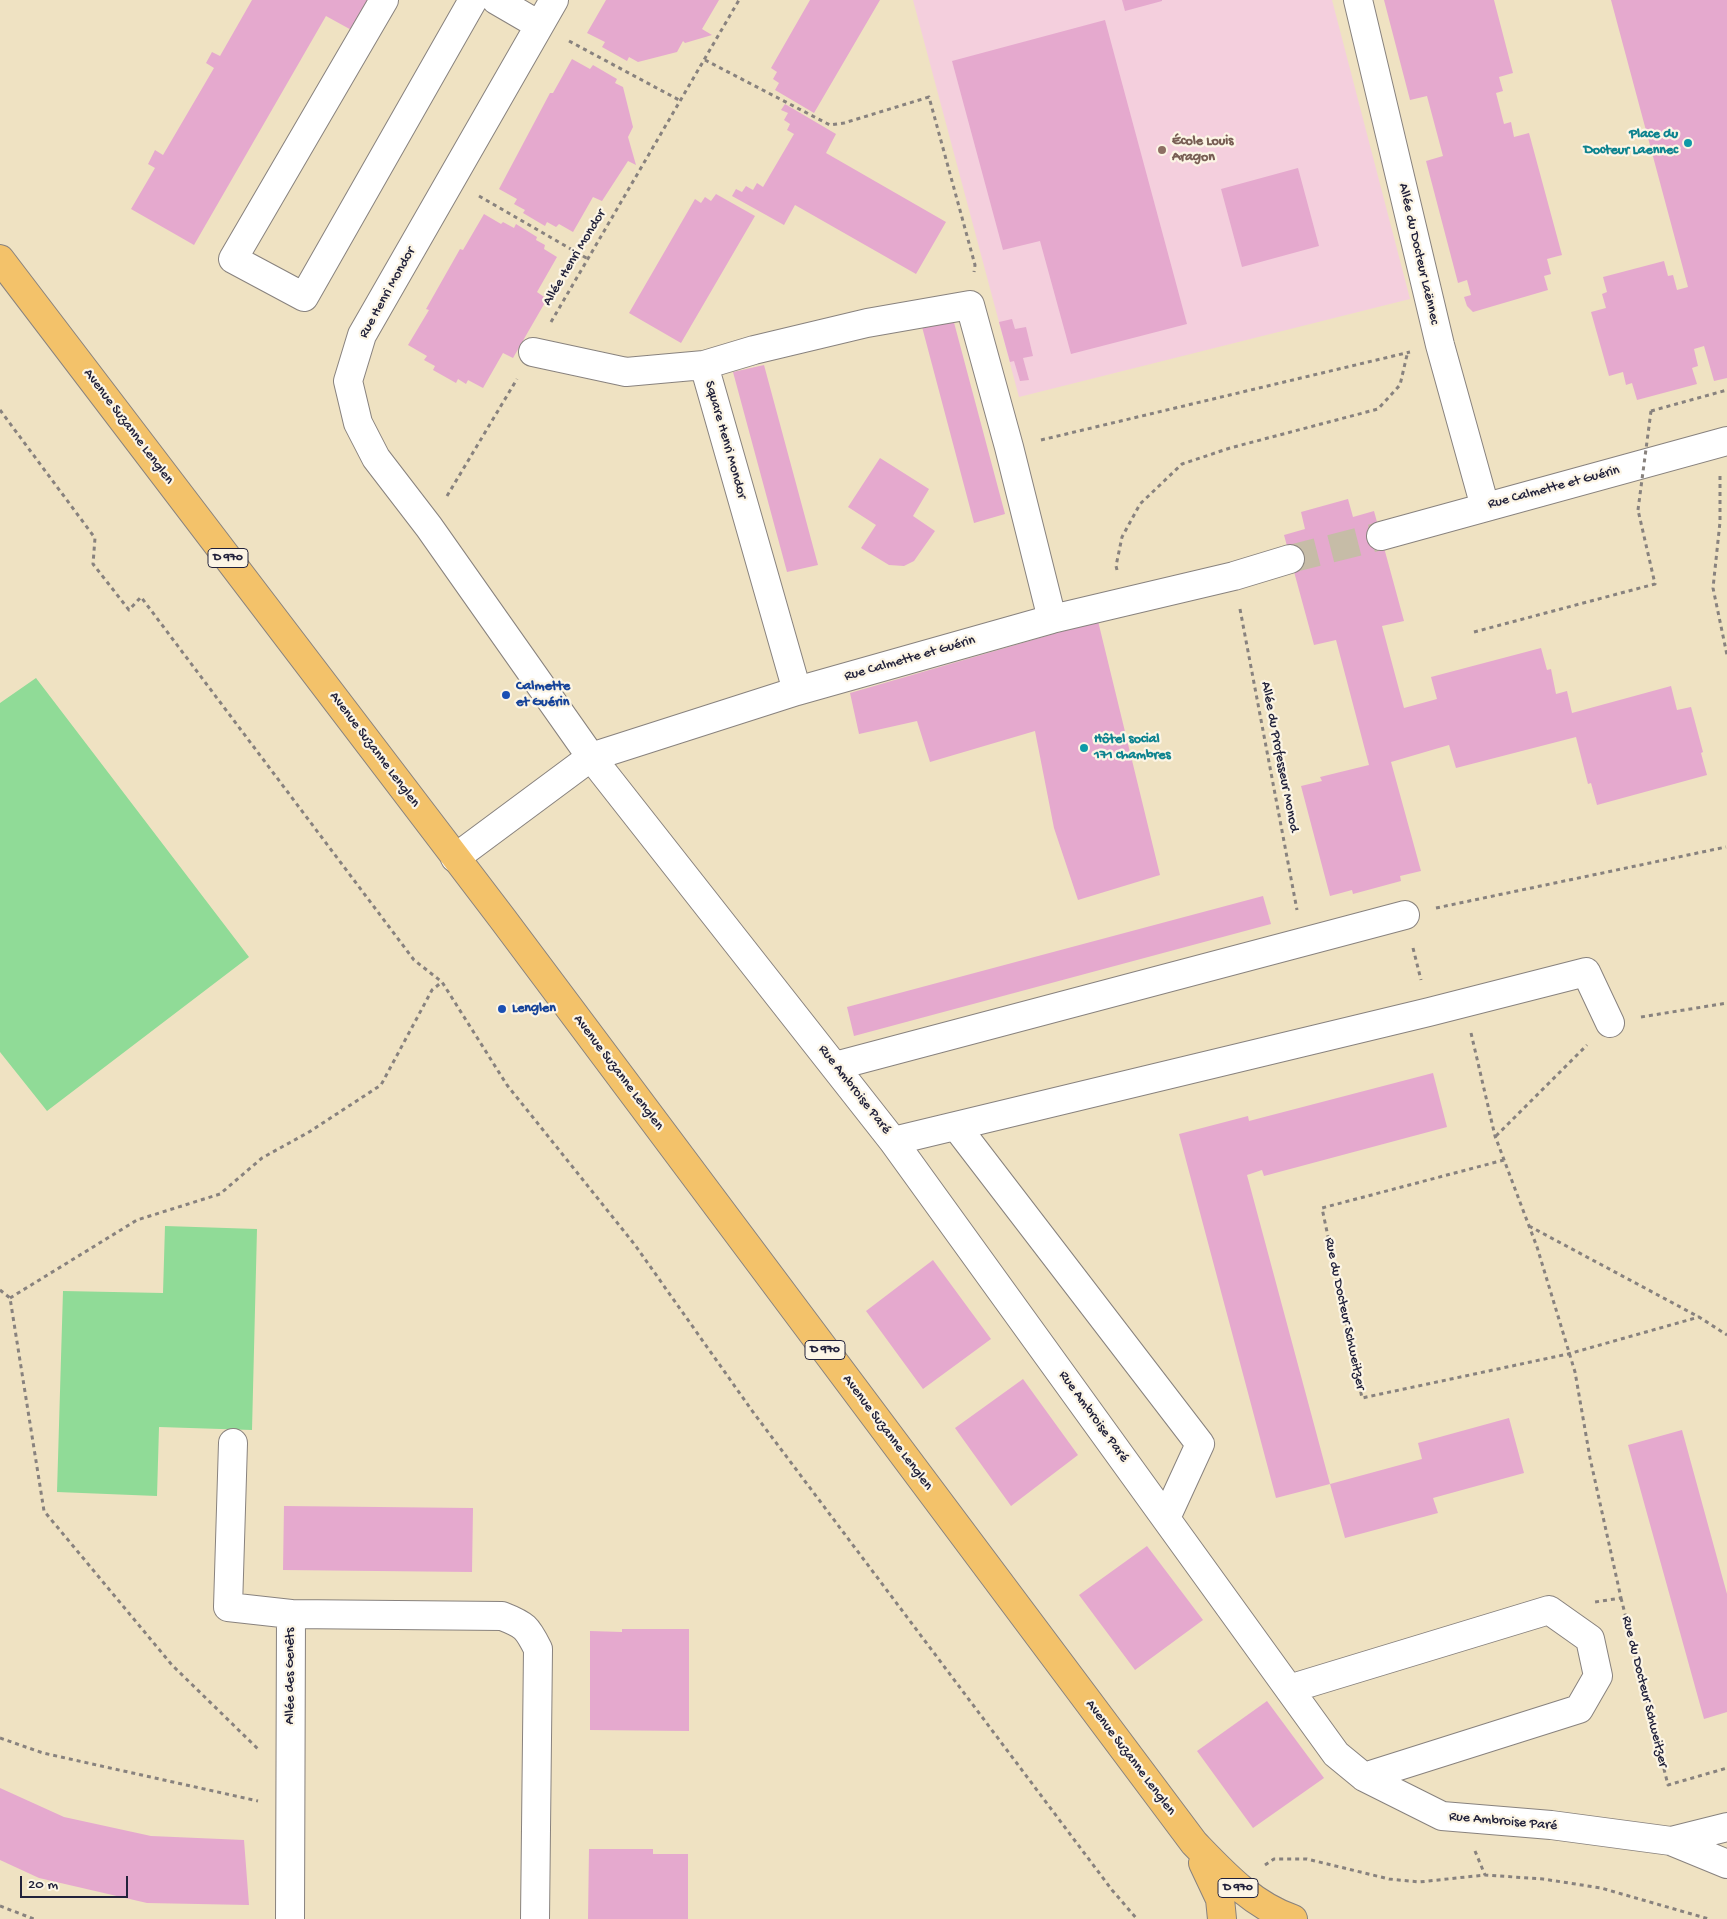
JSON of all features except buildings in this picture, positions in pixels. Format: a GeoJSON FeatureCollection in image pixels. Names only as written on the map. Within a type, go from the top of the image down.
{"type":"FeatureCollection","features":[{"type":"Feature","properties":{"kind":"main road","name":"Avenue Suzanne Lenglen"},"geometry":{"type":"LineString","coordinates":[[0,259],[455,858],[1194,1844],[1236,1887],[1293,1919]]}},
{"type":"Feature","properties":{"kind":"main road","name":"Avenue Suzanne Lenglen"},"geometry":{"type":"LineString","coordinates":[[1194,1844],[1220,1899],[1222,1919]]}},
{"type":"Feature","properties":{"kind":"street"},"geometry":{"type":"LineString","coordinates":[[384,0],[233,258],[304,296],[473,0]]}},
{"type":"Feature","properties":{"kind":"street"},"geometry":{"type":"LineString","coordinates":[[496,0],[539,25]]}},
{"type":"Feature","properties":{"kind":"street","name":"Rue Henri Mondor"},"geometry":{"type":"LineString","coordinates":[[554,0],[453,180],[362,336],[348,381],[358,423],[376,458],[429,526],[590,757]]}},
{"type":"Feature","properties":{"kind":"street","name":"Allée du Docteur Laënnec"},"geometry":{"type":"LineString","coordinates":[[1358,0],[1440,345],[1484,507]]}},
{"type":"Feature","properties":{"kind":"street"},"geometry":{"type":"LineString","coordinates":[[970,305],[1009,448],[1052,619]]}},
{"type":"Feature","properties":{"kind":"street","name":"Square Henri Mondor"},"geometry":{"type":"LineString","coordinates":[[797,690],[704,365],[754,350],[867,323],[970,305]]}},
{"type":"Feature","properties":{"kind":"street"},"geometry":{"type":"LineString","coordinates":[[532,352],[626,372],[704,365]]}},
{"type":"Feature","properties":{"kind":"street","name":"Rue Calmette et Guérin"},"geometry":{"type":"LineString","coordinates":[[1381,536],[1724,442]]}},
{"type":"Feature","properties":{"kind":"street","name":"Rue Calmette et Guérin"},"geometry":{"type":"LineString","coordinates":[[455,858],[590,757],[797,690],[1052,619],[1234,576],[1290,559]]}},
{"type":"Feature","properties":{"kind":"street","name":"Rue Ambroise Paré"},"geometry":{"type":"LineString","coordinates":[[590,757],[894,1141],[1336,1754],[1364,1777],[1442,1816],[1551,1825],[1671,1841],[1727,1864]]}},
{"type":"Feature","properties":{"kind":"street"},"geometry":{"type":"LineString","coordinates":[[835,1066],[1405,914]]}},
{"type":"Feature","properties":{"kind":"street"},"geometry":{"type":"LineString","coordinates":[[894,1141],[1464,1004],[1586,972],[1610,1023]]}},
{"type":"Feature","properties":{"kind":"street"},"geometry":{"type":"LineString","coordinates":[[956,1126],[1200,1444],[1166,1518]]}},
{"type":"Feature","properties":{"kind":"street"},"geometry":{"type":"LineString","coordinates":[[233,1443],[228,1607],[291,1614]]}},
{"type":"Feature","properties":{"kind":"street"},"geometry":{"type":"LineString","coordinates":[[1290,1688],[1549,1610],[1590,1639],[1598,1676],[1579,1709],[1364,1777]]}},
{"type":"Feature","properties":{"kind":"street","name":"Allée des Genêts"},"geometry":{"type":"LineString","coordinates":[[290,1919],[291,1614],[502,1616],[522,1623],[538,1649],[535,1919]]}},
{"type":"Feature","properties":{"kind":"street"},"geometry":{"type":"LineString","coordinates":[[1671,1841],[1727,1827]]}},
{"type":"Feature","properties":{"kind":"path","name":"Allée Henri Mondor"},"geometry":{"type":"LineString","coordinates":[[429,526],[740,0]]}},
{"type":"Feature","properties":{"kind":"path"},"geometry":{"type":"LineString","coordinates":[[539,25],[681,101]]}},
{"type":"Feature","properties":{"kind":"path"},"geometry":{"type":"LineString","coordinates":[[705,60],[830,125],[844,123],[929,98],[974,265],[970,305]]}},
{"type":"Feature","properties":{"kind":"path"},"geometry":{"type":"LineString","coordinates":[[453,180],[588,259]]}},
{"type":"Feature","properties":{"kind":"path"},"geometry":{"type":"LineString","coordinates":[[1009,448],[1440,345]]}},
{"type":"Feature","properties":{"kind":"path"},"geometry":{"type":"LineString","coordinates":[[1127,601],[1116,566],[1122,537],[1140,504],[1182,464],[1230,448],[1378,409],[1400,385],[1408,352]]}},
{"type":"Feature","properties":{"kind":"path"},"geometry":{"type":"LineString","coordinates":[[1474,632],[1655,584],[1638,510],[1651,411],[1727,390]]}},
{"type":"Feature","properties":{"kind":"path"},"geometry":{"type":"LineString","coordinates":[[0,410],[95,538],[93,564],[129,610],[141,597],[322,835],[414,960],[442,982],[507,1085],[635,1245],[753,1412],[1106,1882],[1137,1919]]}},
{"type":"Feature","properties":{"kind":"path"},"geometry":{"type":"LineString","coordinates":[[1724,442],[1720,522],[1713,588],[1727,655]]}},
{"type":"Feature","properties":{"kind":"path","name":"Allée du Professeur Monod"},"geometry":{"type":"LineString","coordinates":[[1234,576],[1303,942]]}},
{"type":"Feature","properties":{"kind":"path"},"geometry":{"type":"LineString","coordinates":[[1429,1012],[1405,914],[1727,847]]}},
{"type":"Feature","properties":{"kind":"path"},"geometry":{"type":"LineString","coordinates":[[10,1298],[137,1220],[220,1194],[262,1158],[309,1132],[381,1085],[432,990],[442,982]]}},
{"type":"Feature","properties":{"kind":"path","name":"Rue du Docteur Schweitzer"},"geometry":{"type":"LineString","coordinates":[[1464,1004],[1495,1136],[1529,1226],[1575,1372],[1590,1458],[1621,1598],[1668,1785],[1727,1768]]}},
{"type":"Feature","properties":{"kind":"path","name":"Rue du Docteur Schweitzer"},"geometry":{"type":"LineString","coordinates":[[1504,1160],[1322,1208],[1362,1398],[1568,1354]]}},
{"type":"Feature","properties":{"kind":"path"},"geometry":{"type":"LineString","coordinates":[[1529,1226],[1700,1318],[1727,1336]]}},
{"type":"Feature","properties":{"kind":"path"},"geometry":{"type":"LineString","coordinates":[[0,1290],[10,1298],[44,1511],[172,1665],[290,1782]]}},
{"type":"Feature","properties":{"kind":"path"},"geometry":{"type":"LineString","coordinates":[[1568,1354],[1700,1318]]}},
{"type":"Feature","properties":{"kind":"path","name":"Rue du Docteur Schweitzer"},"geometry":{"type":"LineString","coordinates":[[1549,1610],[1621,1598]]}},
{"type":"Feature","properties":{"kind":"path"},"geometry":{"type":"LineString","coordinates":[[0,1738],[44,1754],[291,1809]]}},
{"type":"Feature","properties":{"kind":"path"},"geometry":{"type":"LineString","coordinates":[[1258,1870],[1274,1859],[1307,1859],[1389,1879],[1412,1881],[1486,1875],[1543,1879],[1601,1888],[1709,1919]]}},
{"type":"Feature","properties":{"kind":"path"},"geometry":{"type":"LineString","coordinates":[[0,1906],[34,1919]]}},
{"type":"Feature","properties":{"kind":"shaded area","name":"École Louis Aragon"},"geometry":{"type":"Polygon","coordinates":[[[913,0],[1332,0],[1410,299],[1019,397],[913,0]]]}},
{"type":"Feature","properties":{"kind":"green space"},"geometry":{"type":"Polygon","coordinates":[[[36,678],[249,957],[47,1111],[0,1052],[0,703],[36,678]]]}},
{"type":"Feature","properties":{"kind":"green space"},"geometry":{"type":"Polygon","coordinates":[[[165,1226],[257,1229],[252,1430],[159,1427],[157,1496],[57,1492],[63,1291],[163,1293],[165,1226]]]}},
{"type":"Feature","properties":{"kind":"tunnel"},"geometry":{"type":"LineString","coordinates":[[1290,559],[1381,536]]}},
{"type":"Feature","properties":{"kind":"place","name":"Place du Docteur Laennec"},"geometry":{"type":"Point","coordinates":[1688,143]}},
{"type":"Feature","properties":{"kind":"place","name":"École Louis Aragon"},"geometry":{"type":"Point","coordinates":[1162,150]}},
{"type":"Feature","properties":{"kind":"place","name":"Calmette et Guérin"},"geometry":{"type":"Point","coordinates":[506,695]}},
{"type":"Feature","properties":{"kind":"place","name":"Hôtel social 171 chambres"},"geometry":{"type":"Point","coordinates":[1084,748]}},
{"type":"Feature","properties":{"kind":"place","name":"Lenglen"},"geometry":{"type":"Point","coordinates":[502,1009]}}]}
